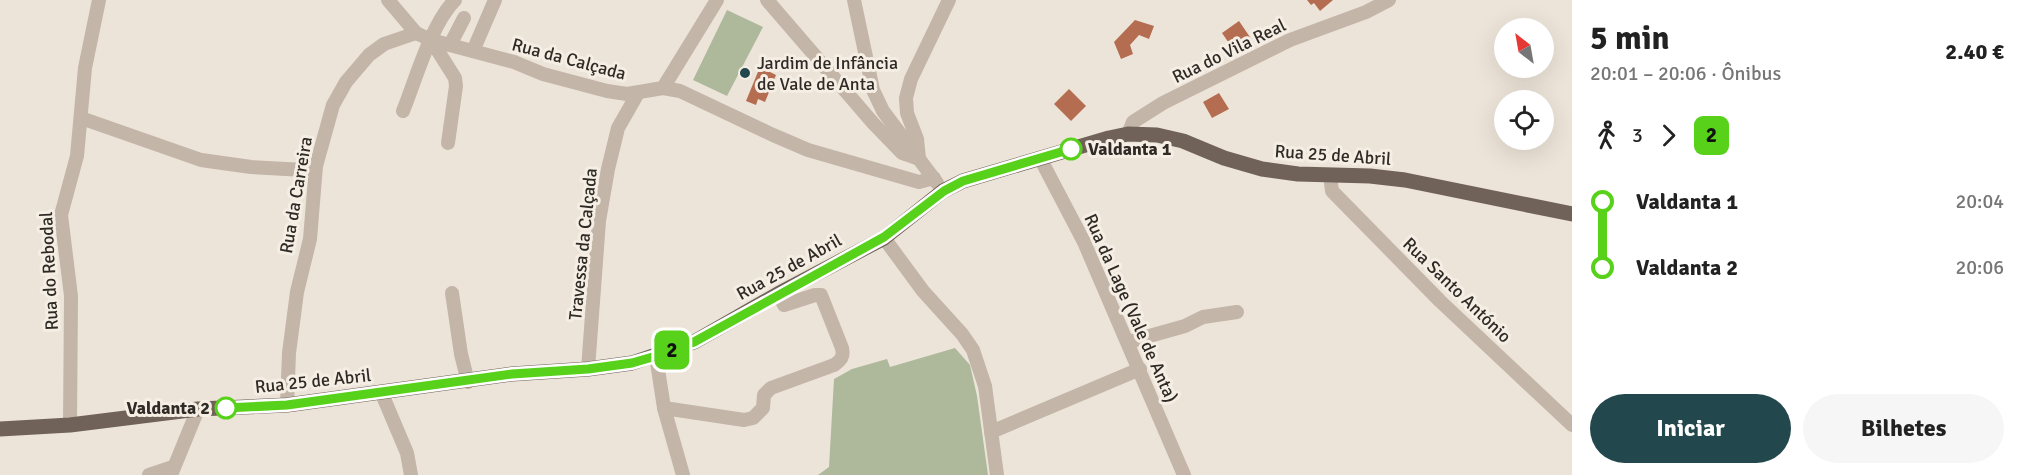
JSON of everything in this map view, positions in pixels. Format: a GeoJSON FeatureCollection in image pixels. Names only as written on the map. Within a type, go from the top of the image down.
{"type":"FeatureCollection","features":[{"type":"Feature","properties":{"kind":"main road","name":"Rua 25 de Abril"},"geometry":{"type":"LineString","coordinates":[[0,429],[15,430],[70,425],[198,409],[287,405],[468,382],[512,374],[588,369],[632,363],[694,342],[884,237],[944,191],[973,177],[1128,134],[1157,135],[1183,141],[1224,158],[1262,169],[1298,174],[1370,176],[1405,180],[1572,214]]}},
{"type":"Feature","properties":{"kind":"street","name":"Rua do Rebodal"},"geometry":{"type":"LineString","coordinates":[[70,425],[70,296],[61,215],[77,156],[85,68],[99,0]]}},
{"type":"Feature","properties":{"kind":"street"},"geometry":{"type":"LineString","coordinates":[[389,0],[416,33]]}},
{"type":"Feature","properties":{"kind":"street"},"geometry":{"type":"LineString","coordinates":[[403,111],[431,40],[444,13],[455,0]]}},
{"type":"Feature","properties":{"kind":"street"},"geometry":{"type":"LineString","coordinates":[[473,51],[495,0]]}},
{"type":"Feature","properties":{"kind":"street"},"geometry":{"type":"LineString","coordinates":[[663,88],[717,0]]}},
{"type":"Feature","properties":{"kind":"street"},"geometry":{"type":"LineString","coordinates":[[767,0],[895,146],[902,153],[919,159]]}},
{"type":"Feature","properties":{"kind":"street"},"geometry":{"type":"LineString","coordinates":[[854,0],[873,90],[883,111],[944,191]]}},
{"type":"Feature","properties":{"kind":"street","name":"Rua do Vila Real"},"geometry":{"type":"LineString","coordinates":[[1128,134],[1133,122],[1164,103],[1290,40],[1366,12],[1389,0]]}},
{"type":"Feature","properties":{"kind":"street"},"geometry":{"type":"LineString","coordinates":[[919,159],[917,139],[907,113],[906,98],[911,79],[945,3]]}},
{"type":"Feature","properties":{"kind":"street"},"geometry":{"type":"LineString","coordinates":[[450,45],[464,18]]}},
{"type":"Feature","properties":{"kind":"street","name":"Rua da Calçada"},"geometry":{"type":"LineString","coordinates":[[416,33],[431,40],[514,62],[543,74],[607,91],[627,94],[663,88],[680,91],[808,150],[920,182],[933,178]]}},
{"type":"Feature","properties":{"kind":"street","name":"Rua da Carreira"},"geometry":{"type":"LineString","coordinates":[[287,405],[292,325],[302,268],[310,239],[316,166],[333,105],[346,82],[369,55],[384,44],[416,33]]}},
{"type":"Feature","properties":{"kind":"street"},"geometry":{"type":"LineString","coordinates":[[431,40],[454,78],[456,86],[448,143]]}},
{"type":"Feature","properties":{"kind":"street","name":"Travessa da Calçada"},"geometry":{"type":"LineString","coordinates":[[588,369],[599,221],[608,169],[618,128],[638,93]]}},
{"type":"Feature","properties":{"kind":"street"},"geometry":{"type":"LineString","coordinates":[[81,118],[201,160],[251,167],[304,170],[316,166]]}},
{"type":"Feature","properties":{"kind":"street","name":"Rua da Lage (Vale de Anta)"},"geometry":{"type":"LineString","coordinates":[[1040,158],[1084,242],[1184,475]]}},
{"type":"Feature","properties":{"kind":"street","name":"Rua Santo António"},"geometry":{"type":"LineString","coordinates":[[1330,175],[1332,191],[1440,301],[1572,425]]}},
{"type":"Feature","properties":{"kind":"street"},"geometry":{"type":"LineString","coordinates":[[884,237],[923,291],[962,334],[973,350],[985,386],[997,475]]}},
{"type":"Feature","properties":{"kind":"street"},"geometry":{"type":"LineString","coordinates":[[452,293],[461,354],[468,382]]}},
{"type":"Feature","properties":{"kind":"street"},"geometry":{"type":"LineString","coordinates":[[664,408],[744,420],[753,418],[763,408],[764,394],[771,388],[834,365],[840,360],[843,354],[842,348],[821,295],[815,294],[784,305],[778,294]]}},
{"type":"Feature","properties":{"kind":"street"},"geometry":{"type":"LineString","coordinates":[[1128,342],[1185,326],[1203,317],[1237,312]]}},
{"type":"Feature","properties":{"kind":"street"},"geometry":{"type":"LineString","coordinates":[[656,356],[664,408],[683,475]]}},
{"type":"Feature","properties":{"kind":"street"},"geometry":{"type":"LineString","coordinates":[[991,432],[1140,369]]}},
{"type":"Feature","properties":{"kind":"street"},"geometry":{"type":"LineString","coordinates":[[382,393],[407,453],[411,475]]}},
{"type":"Feature","properties":{"kind":"street"},"geometry":{"type":"LineString","coordinates":[[149,475],[172,471],[198,409]]}},
{"type":"Feature","properties":{"kind":"green space"},"geometry":{"type":"Polygon","coordinates":[[[727,10],[763,27],[727,96],[693,80],[727,10]]]}},
{"type":"Feature","properties":{"kind":"green space"},"geometry":{"type":"Polygon","coordinates":[[[955,348],[970,365],[977,396],[988,475],[818,475],[829,467],[834,379],[852,369],[887,359],[890,367],[955,348]]]}},
{"type":"Feature","properties":{"kind":"building"},"geometry":{"type":"Polygon","coordinates":[[[1307,0],[1333,0],[1320,11],[1314,3],[1311,5],[1307,0]]]}},
{"type":"Feature","properties":{"kind":"building"},"geometry":{"type":"Polygon","coordinates":[[[1135,20],[1154,26],[1149,39],[1139,35],[1130,45],[1133,54],[1121,59],[1114,42],[1135,20]]]}},
{"type":"Feature","properties":{"kind":"building"},"geometry":{"type":"Polygon","coordinates":[[[1239,21],[1252,40],[1235,52],[1222,33],[1239,21]]]}},
{"type":"Feature","properties":{"kind":"building"},"geometry":{"type":"Polygon","coordinates":[[[762,62],[772,66],[770,72],[776,75],[765,102],[758,99],[756,105],[746,101],[762,62]]]}},
{"type":"Feature","properties":{"kind":"building"},"geometry":{"type":"Polygon","coordinates":[[[1069,89],[1086,106],[1071,121],[1054,104],[1069,89]]]}},
{"type":"Feature","properties":{"kind":"building"},"geometry":{"type":"Polygon","coordinates":[[[1219,93],[1229,109],[1212,118],[1203,102],[1219,93]]]}},
{"type":"Feature","properties":{"kind":"bus line","name":"2"},"geometry":{"type":"LineString","coordinates":[[226,408],[287,405],[403,391],[512,374],[588,369],[632,363],[656,356],[694,342],[884,237],[944,191],[963,181],[1071,149]]}},
{"type":"Feature","properties":{"kind":"place","name":"Jardim de Infância de Vale de Anta"},"geometry":{"type":"Point","coordinates":[745,73]}},
{"type":"Feature","properties":{"kind":"place","name":"Valdanta 1"},"geometry":{"type":"Point","coordinates":[1071,149]}},
{"type":"Feature","properties":{"kind":"place","name":"Valdanta 2"},"geometry":{"type":"Point","coordinates":[226,408]}}]}
